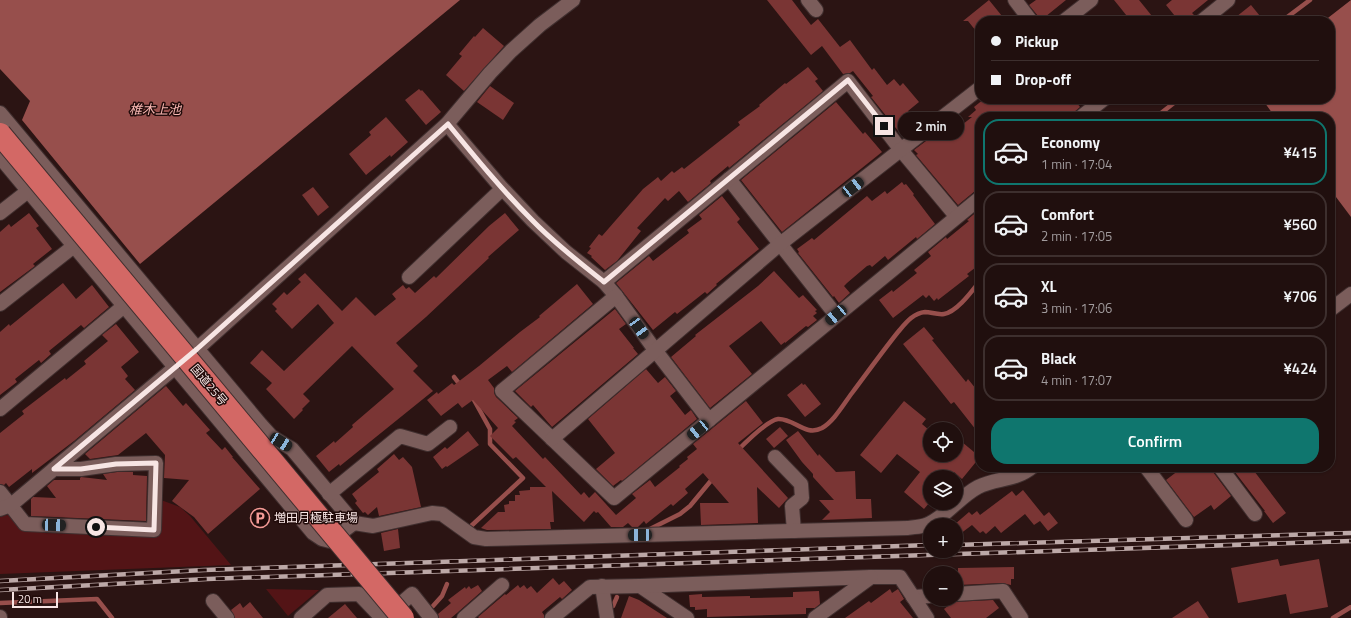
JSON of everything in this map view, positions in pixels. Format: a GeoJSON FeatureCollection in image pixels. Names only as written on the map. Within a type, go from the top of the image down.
{"type":"FeatureCollection","features":[{"type":"Feature","properties":{"kind":"highway","name":"国道25号"},"geometry":{"type":"LineString","coordinates":[[0,134],[403,618]]}},
{"type":"Feature","properties":{"kind":"street"},"geometry":{"type":"LineString","coordinates":[[6,507],[54,469],[197,349],[448,124],[490,73],[511,51],[573,0]]}},
{"type":"Feature","properties":{"kind":"street"},"geometry":{"type":"LineString","coordinates":[[1014,0],[1027,16]]}},
{"type":"Feature","properties":{"kind":"street"},"geometry":{"type":"LineString","coordinates":[[1070,16],[1091,0]]}},
{"type":"Feature","properties":{"kind":"street"},"geometry":{"type":"LineString","coordinates":[[1208,16],[1228,0]]}},
{"type":"Feature","properties":{"kind":"street"},"geometry":{"type":"LineString","coordinates":[[604,282],[848,80],[902,150],[956,216]]}},
{"type":"Feature","properties":{"kind":"street"},"geometry":{"type":"LineString","coordinates":[[552,439],[780,244],[975,92]]}},
{"type":"Feature","properties":{"kind":"street"},"geometry":{"type":"LineString","coordinates":[[1086,112],[1094,104]]}},
{"type":"Feature","properties":{"kind":"street"},"geometry":{"type":"LineString","coordinates":[[0,113],[261,425],[271,436],[292,449],[354,523],[373,526],[432,513],[442,514],[474,537],[486,540],[908,528],[925,525],[939,518],[978,487],[991,482],[1013,478],[1023,472]]}},
{"type":"Feature","properties":{"kind":"street"},"geometry":{"type":"LineString","coordinates":[[448,124],[502,189],[544,232],[566,252],[604,282],[710,420]]}},
{"type":"Feature","properties":{"kind":"street"},"geometry":{"type":"LineString","coordinates":[[0,157],[313,533],[322,539],[330,541],[354,523]]}},
{"type":"Feature","properties":{"kind":"street"},"geometry":{"type":"LineString","coordinates":[[729,179],[836,315]]}},
{"type":"Feature","properties":{"kind":"street"},"geometry":{"type":"LineString","coordinates":[[409,277],[502,189]]}},
{"type":"Feature","properties":{"kind":"street"},"geometry":{"type":"LineString","coordinates":[[0,213],[28,191]]}},
{"type":"Feature","properties":{"kind":"street"},"geometry":{"type":"LineString","coordinates":[[616,296],[502,391],[614,498],[975,202]]}},
{"type":"Feature","properties":{"kind":"street"},"geometry":{"type":"LineString","coordinates":[[0,304],[74,246]]}},
{"type":"Feature","properties":{"kind":"street"},"geometry":{"type":"LineString","coordinates":[[1335,306],[1351,294]]}},
{"type":"Feature","properties":{"kind":"street"},"geometry":{"type":"LineString","coordinates":[[0,409],[124,306]]}},
{"type":"Feature","properties":{"kind":"street"},"geometry":{"type":"LineString","coordinates":[[239,444],[261,425]]}},
{"type":"Feature","properties":{"kind":"street"},"geometry":{"type":"LineString","coordinates":[[329,494],[400,436],[428,444],[450,427]]}},
{"type":"Feature","properties":{"kind":"street"},"geometry":{"type":"LineString","coordinates":[[775,457],[801,484],[802,498],[792,506],[794,531]]}},
{"type":"Feature","properties":{"kind":"street"},"geometry":{"type":"LineString","coordinates":[[0,492],[6,507],[25,524],[154,530],[156,463],[116,464],[81,469],[54,469]]}},
{"type":"Feature","properties":{"kind":"street"},"geometry":{"type":"LineString","coordinates":[[1156,472],[1186,520]]}},
{"type":"Feature","properties":{"kind":"street"},"geometry":{"type":"LineString","coordinates":[[1224,472],[1255,514]]}},
{"type":"Feature","properties":{"kind":"street"},"geometry":{"type":"LineString","coordinates":[[815,618],[871,577]]}},
{"type":"Feature","properties":{"kind":"street"},"geometry":{"type":"LineString","coordinates":[[552,618],[590,587],[900,577],[927,618]]}},
{"type":"Feature","properties":{"kind":"street"},"geometry":{"type":"LineString","coordinates":[[464,618],[502,585]]}},
{"type":"Feature","properties":{"kind":"street"},"geometry":{"type":"LineString","coordinates":[[602,586],[607,618]]}},
{"type":"Feature","properties":{"kind":"street"},"geometry":{"type":"LineString","coordinates":[[640,586],[687,618]]}},
{"type":"Feature","properties":{"kind":"street"},"geometry":{"type":"LineString","coordinates":[[963,594],[1003,591],[1021,618]]}},
{"type":"Feature","properties":{"kind":"street"},"geometry":{"type":"LineString","coordinates":[[301,618],[327,595],[360,594],[383,618],[412,594],[431,618]]}},
{"type":"Feature","properties":{"kind":"street"},"geometry":{"type":"LineString","coordinates":[[913,597],[923,596]]}},
{"type":"Feature","properties":{"kind":"street"},"geometry":{"type":"LineString","coordinates":[[213,601],[228,618]]}},
{"type":"Feature","properties":{"kind":"shaded area"},"geometry":{"type":"Polygon","coordinates":[[[161,500],[180,507],[190,516],[231,565],[0,574],[0,517],[11,514],[23,528],[157,534],[161,500]]]}},
{"type":"Feature","properties":{"kind":"shaded area"},"geometry":{"type":"Polygon","coordinates":[[[266,589],[319,590],[288,616],[266,589]]]}},
{"type":"Feature","properties":{"kind":"water","name":"椎木上池"},"geometry":{"type":"Polygon","coordinates":[[[0,0],[460,0],[140,264],[22,120],[30,101],[0,69],[0,0]]]}},
{"type":"Feature","properties":{"kind":"water"},"geometry":{"type":"Polygon","coordinates":[[[1351,0],[1351,217],[1335,196],[1335,112],[1271,112],[1266,104],[1335,104],[1335,16],[1330,16],[1351,0]]]}},
{"type":"Feature","properties":{"kind":"building"},"geometry":{"type":"Polygon","coordinates":[[[767,0],[792,0],[811,25],[818,19],[840,47],[850,40],[872,70],[874,68],[887,85],[894,79],[900,86],[903,83],[919,102],[908,111],[919,125],[903,137],[871,97],[873,96],[853,71],[843,74],[822,46],[811,55],[767,0]]]}},
{"type":"Feature","properties":{"kind":"building"},"geometry":{"type":"Polygon","coordinates":[[[989,0],[1002,16],[975,16],[975,30],[968,21],[963,21],[989,0]]]}},
{"type":"Feature","properties":{"kind":"building"},"geometry":{"type":"Polygon","coordinates":[[[1036,0],[1066,0],[1046,16],[1038,16],[1029,5],[1036,0]]]}},
{"type":"Feature","properties":{"kind":"building"},"geometry":{"type":"Polygon","coordinates":[[[1114,0],[1139,0],[1152,16],[1127,16],[1114,0]]]}},
{"type":"Feature","properties":{"kind":"building"},"geometry":{"type":"Polygon","coordinates":[[[1172,0],[1208,0],[1192,13],[1195,16],[1175,16],[1166,5],[1172,0]]]}},
{"type":"Feature","properties":{"kind":"building"},"geometry":{"type":"Polygon","coordinates":[[[1251,5],[1260,16],[1237,16],[1251,5]]]}},
{"type":"Feature","properties":{"kind":"building"},"geometry":{"type":"Polygon","coordinates":[[[483,28],[504,46],[464,91],[446,75],[462,56],[459,54],[483,28]]]}},
{"type":"Feature","properties":{"kind":"building"},"geometry":{"type":"Polygon","coordinates":[[[808,67],[818,79],[815,81],[823,91],[729,168],[728,166],[710,181],[711,183],[688,202],[679,191],[668,201],[665,198],[637,228],[641,231],[617,261],[605,270],[591,257],[592,256],[587,253],[591,248],[589,247],[599,234],[602,236],[643,189],[658,177],[661,181],[672,171],[674,173],[682,167],[684,169],[740,125],[738,122],[760,106],[759,105],[785,83],[786,84],[808,67]]]}},
{"type":"Feature","properties":{"kind":"building"},"geometry":{"type":"Polygon","coordinates":[[[490,86],[514,103],[503,120],[477,102],[490,86]]]}},
{"type":"Feature","properties":{"kind":"building"},"geometry":{"type":"Polygon","coordinates":[[[419,89],[421,91],[422,90],[441,112],[426,125],[405,100],[419,89]]]}},
{"type":"Feature","properties":{"kind":"building"},"geometry":{"type":"Polygon","coordinates":[[[836,102],[863,134],[865,132],[882,152],[782,232],[741,180],[836,102]]]}},
{"type":"Feature","properties":{"kind":"building"},"geometry":{"type":"Polygon","coordinates":[[[978,104],[1078,104],[1080,107],[1074,112],[975,112],[975,191],[958,205],[916,155],[918,154],[914,150],[930,138],[933,141],[937,138],[940,141],[943,138],[944,139],[972,117],[968,117],[976,110],[974,107],[978,104]]]}},
{"type":"Feature","properties":{"kind":"building"},"geometry":{"type":"Polygon","coordinates":[[[386,117],[408,142],[391,157],[390,155],[366,175],[349,154],[371,135],[369,132],[386,117]]]}},
{"type":"Feature","properties":{"kind":"building"},"geometry":{"type":"Polygon","coordinates":[[[902,182],[904,185],[906,184],[914,194],[913,195],[935,224],[917,239],[916,237],[888,260],[885,256],[872,267],[870,265],[867,266],[844,286],[850,293],[839,303],[798,253],[799,252],[797,249],[812,238],[814,240],[867,196],[872,201],[885,191],[887,194],[902,182]]]}},
{"type":"Feature","properties":{"kind":"building"},"geometry":{"type":"Polygon","coordinates":[[[313,187],[329,207],[318,216],[302,195],[313,187]]]}},
{"type":"Feature","properties":{"kind":"building"},"geometry":{"type":"Polygon","coordinates":[[[722,196],[740,219],[737,222],[759,249],[716,284],[717,285],[707,294],[705,292],[677,314],[675,312],[653,330],[616,283],[649,256],[653,261],[689,233],[687,230],[702,219],[699,215],[722,196]]]}},
{"type":"Feature","properties":{"kind":"building"},"geometry":{"type":"Polygon","coordinates":[[[29,213],[39,226],[36,228],[52,249],[33,264],[35,266],[0,292],[0,232],[9,224],[11,227],[29,213]]]}},
{"type":"Feature","properties":{"kind":"building"},"geometry":{"type":"Polygon","coordinates":[[[505,213],[519,230],[396,343],[418,366],[413,371],[433,391],[340,466],[339,464],[329,472],[316,456],[334,441],[335,443],[353,427],[352,425],[394,389],[352,346],[303,394],[310,401],[294,419],[266,389],[272,383],[250,363],[262,350],[284,371],[334,323],[318,304],[292,329],[275,311],[277,309],[272,304],[284,292],[287,295],[301,282],[298,279],[305,273],[342,311],[356,297],[375,316],[396,299],[392,294],[403,285],[406,289],[409,287],[415,293],[434,276],[436,278],[489,226],[505,213]]]}},
{"type":"Feature","properties":{"kind":"building"},"geometry":{"type":"Polygon","coordinates":[[[975,213],[975,268],[967,274],[969,276],[938,300],[937,298],[934,301],[929,295],[926,298],[923,295],[893,318],[879,300],[892,290],[893,292],[917,273],[914,270],[931,256],[928,252],[969,221],[967,220],[975,213]]]}},
{"type":"Feature","properties":{"kind":"building"},"geometry":{"type":"Polygon","coordinates":[[[774,271],[799,298],[803,295],[817,310],[815,311],[817,313],[813,316],[817,320],[808,327],[806,326],[781,345],[761,321],[729,346],[752,374],[710,408],[671,357],[696,336],[695,335],[758,286],[774,271]]]}},
{"type":"Feature","properties":{"kind":"building"},"geometry":{"type":"Polygon","coordinates":[[[63,283],[76,299],[92,285],[109,307],[84,328],[81,325],[49,351],[51,354],[41,363],[39,360],[15,379],[17,382],[0,395],[0,332],[9,324],[10,326],[63,283]]]}},
{"type":"Feature","properties":{"kind":"building"},"geometry":{"type":"Polygon","coordinates":[[[577,284],[593,304],[512,372],[507,366],[488,380],[494,388],[496,397],[518,418],[514,421],[516,422],[512,426],[543,459],[545,457],[581,495],[584,492],[589,498],[595,492],[616,515],[636,498],[632,494],[650,480],[655,487],[680,467],[679,466],[688,459],[687,457],[697,449],[693,444],[746,401],[763,423],[738,443],[788,498],[779,508],[757,487],[758,523],[701,525],[700,503],[729,503],[703,473],[685,489],[688,493],[673,506],[671,504],[646,524],[644,521],[638,527],[632,527],[628,523],[623,527],[611,527],[598,512],[596,513],[594,511],[584,522],[552,491],[554,522],[550,522],[551,529],[487,530],[481,528],[498,512],[505,512],[504,505],[509,504],[509,501],[515,501],[515,495],[520,495],[519,491],[530,490],[530,487],[546,487],[516,457],[513,459],[490,436],[498,428],[473,400],[462,408],[458,403],[441,416],[427,400],[437,392],[438,394],[452,383],[454,385],[479,366],[540,317],[539,316],[577,284]]]}},
{"type":"Feature","properties":{"kind":"building"},"geometry":{"type":"Polygon","coordinates":[[[615,309],[626,324],[619,329],[638,354],[552,427],[533,405],[531,407],[515,391],[615,309]]]}},
{"type":"Feature","properties":{"kind":"building"},"geometry":{"type":"Polygon","coordinates":[[[116,324],[139,352],[121,367],[128,376],[125,379],[135,390],[74,441],[32,473],[32,469],[9,487],[6,483],[4,485],[0,484],[0,433],[24,414],[22,411],[86,364],[84,361],[108,341],[102,335],[116,324]]]}},
{"type":"Feature","properties":{"kind":"building"},"geometry":{"type":"Polygon","coordinates":[[[924,327],[934,339],[932,340],[966,382],[968,379],[975,388],[975,429],[954,402],[951,404],[903,344],[924,327]]]}},
{"type":"Feature","properties":{"kind":"building"},"geometry":{"type":"Polygon","coordinates":[[[646,369],[658,383],[665,377],[676,391],[670,396],[685,415],[691,410],[697,419],[622,481],[621,480],[613,486],[596,469],[615,453],[588,419],[646,369]]]}},
{"type":"Feature","properties":{"kind":"building"},"geometry":{"type":"Polygon","coordinates":[[[802,383],[803,385],[805,384],[821,404],[805,417],[787,395],[802,383]]]}},
{"type":"Feature","properties":{"kind":"building"},"geometry":{"type":"Polygon","coordinates":[[[166,386],[183,406],[186,403],[210,430],[206,433],[222,450],[225,447],[260,489],[208,534],[194,517],[172,501],[189,480],[164,478],[165,455],[146,433],[118,455],[90,459],[85,454],[166,386]]]}},
{"type":"Feature","properties":{"kind":"building"},"geometry":{"type":"Polygon","coordinates":[[[904,401],[926,419],[922,424],[923,462],[963,462],[963,443],[975,453],[975,463],[963,478],[963,470],[923,470],[923,508],[904,492],[920,472],[897,454],[881,473],[860,455],[904,401]]]}},
{"type":"Feature","properties":{"kind":"building"},"geometry":{"type":"Polygon","coordinates":[[[780,427],[788,436],[774,448],[766,439],[780,427]]]}},
{"type":"Feature","properties":{"kind":"building"},"geometry":{"type":"Polygon","coordinates":[[[468,431],[479,445],[442,469],[433,457],[445,447],[447,449],[468,431]]]}},
{"type":"Feature","properties":{"kind":"building"},"geometry":{"type":"Polygon","coordinates":[[[798,431],[818,456],[819,454],[836,472],[855,471],[856,499],[871,499],[872,518],[822,520],[830,512],[819,500],[834,500],[813,477],[813,474],[786,440],[798,431]]]}},
{"type":"Feature","properties":{"kind":"building"},"geometry":{"type":"Polygon","coordinates":[[[394,454],[399,460],[403,457],[412,467],[421,507],[379,516],[377,507],[368,515],[365,512],[363,513],[355,503],[357,501],[352,494],[379,472],[377,469],[394,454]]]}},
{"type":"Feature","properties":{"kind":"building"},"geometry":{"type":"Polygon","coordinates":[[[133,472],[133,475],[147,476],[146,521],[31,516],[31,499],[33,497],[56,498],[47,486],[54,480],[80,480],[81,477],[107,480],[103,474],[133,472]]]}},
{"type":"Feature","properties":{"kind":"building"},"geometry":{"type":"Polygon","coordinates":[[[1176,472],[1213,472],[1231,496],[1214,510],[1211,505],[1194,517],[1166,480],[1176,472]]]}},
{"type":"Feature","properties":{"kind":"building"},"geometry":{"type":"Polygon","coordinates":[[[1235,472],[1255,472],[1286,513],[1273,523],[1235,472]]]}},
{"type":"Feature","properties":{"kind":"building"},"geometry":{"type":"Polygon","coordinates":[[[1023,490],[1044,516],[1049,512],[1058,523],[1048,531],[1040,521],[1034,525],[1025,514],[1001,533],[995,526],[986,534],[983,531],[980,533],[972,525],[963,532],[962,518],[969,512],[972,515],[977,511],[980,515],[1012,491],[1016,496],[1023,490]]]}},
{"type":"Feature","properties":{"kind":"building"},"geometry":{"type":"Polygon","coordinates":[[[398,529],[400,548],[384,551],[381,533],[398,529]]]}},
{"type":"Feature","properties":{"kind":"building"},"geometry":{"type":"Polygon","coordinates":[[[1278,559],[1280,566],[1319,559],[1328,607],[1290,614],[1286,594],[1238,603],[1231,568],[1278,559]]]}},
{"type":"Feature","properties":{"kind":"building"},"geometry":{"type":"Polygon","coordinates":[[[1014,567],[1014,579],[1011,579],[1011,585],[1002,583],[963,585],[963,568],[1014,567]]]}},
{"type":"Feature","properties":{"kind":"building"},"geometry":{"type":"Polygon","coordinates":[[[553,578],[559,585],[564,581],[572,590],[562,599],[560,597],[542,612],[544,618],[478,617],[518,585],[520,588],[524,585],[527,589],[531,586],[537,593],[553,578]]]}},
{"type":"Feature","properties":{"kind":"building"},"geometry":{"type":"Polygon","coordinates":[[[478,585],[482,591],[457,613],[451,618],[439,618],[438,614],[451,603],[448,600],[465,587],[466,589],[469,586],[471,589],[478,585]]]}},
{"type":"Feature","properties":{"kind":"building"},"geometry":{"type":"Polygon","coordinates":[[[890,589],[892,593],[898,589],[904,599],[900,602],[913,618],[845,618],[869,601],[871,603],[890,589]]]}},
{"type":"Feature","properties":{"kind":"building"},"geometry":{"type":"Polygon","coordinates":[[[819,591],[820,604],[815,608],[806,608],[806,614],[707,617],[707,609],[695,610],[695,607],[690,607],[689,595],[702,594],[702,597],[750,596],[750,598],[793,597],[793,592],[819,591]]]}},
{"type":"Feature","properties":{"kind":"building"},"geometry":{"type":"Polygon","coordinates":[[[629,596],[639,600],[667,618],[621,618],[629,596]]]}},
{"type":"Feature","properties":{"kind":"building"},"geometry":{"type":"Polygon","coordinates":[[[993,600],[999,608],[986,618],[951,618],[944,609],[948,606],[963,606],[963,602],[993,600]]]}},
{"type":"Feature","properties":{"kind":"building"},"geometry":{"type":"Polygon","coordinates":[[[1198,601],[1209,618],[1172,618],[1198,601]]]}},
{"type":"Feature","properties":{"kind":"building"},"geometry":{"type":"Polygon","coordinates":[[[250,602],[263,618],[235,618],[231,610],[240,603],[243,608],[250,602]]]}},
{"type":"Feature","properties":{"kind":"building"},"geometry":{"type":"Polygon","coordinates":[[[345,604],[357,618],[328,618],[345,604]]]}},
{"type":"Feature","properties":{"kind":"waterway"},"geometry":{"type":"LineString","coordinates":[[1289,16],[1310,0]]}},
{"type":"Feature","properties":{"kind":"waterway"},"geometry":{"type":"LineString","coordinates":[[1162,112],[1173,104]]}},
{"type":"Feature","properties":{"kind":"waterway"},"geometry":{"type":"LineString","coordinates":[[737,451],[763,427],[774,420],[784,419],[810,430],[822,428],[838,412],[886,347],[910,319],[917,314],[925,312],[941,314],[949,312],[959,305],[975,287]]}},
{"type":"Feature","properties":{"kind":"waterway"},"geometry":{"type":"LineString","coordinates":[[454,377],[461,386]]}},
{"type":"Feature","properties":{"kind":"waterway"},"geometry":{"type":"LineString","coordinates":[[470,527],[523,478],[490,444],[490,429],[474,400]]}},
{"type":"Feature","properties":{"kind":"waterway"},"geometry":{"type":"LineString","coordinates":[[650,529],[680,514],[690,506],[714,477]]}},
{"type":"Feature","properties":{"kind":"waterway"},"geometry":{"type":"LineString","coordinates":[[433,606],[442,596],[447,584]]}},
{"type":"Feature","properties":{"kind":"waterway"},"geometry":{"type":"LineString","coordinates":[[613,606],[617,597]]}},
{"type":"Feature","properties":{"kind":"waterway"},"geometry":{"type":"LineString","coordinates":[[0,603],[97,599],[112,618]]}},
{"type":"Feature","properties":{"kind":"waterway"},"geometry":{"type":"LineString","coordinates":[[1333,618],[1351,607]]}},
{"type":"Feature","properties":{"kind":"railway"},"geometry":{"type":"LineString","coordinates":[[963,545],[1351,533]]}},
{"type":"Feature","properties":{"kind":"railway"},"geometry":{"type":"LineString","coordinates":[[0,590],[207,579],[1351,541]]}},
{"type":"Feature","properties":{"kind":"railway"},"geometry":{"type":"LineString","coordinates":[[0,581],[204,570],[923,545]]}},
{"type":"Feature","properties":{"kind":"place","name":"増田月極駐車場"},"geometry":{"type":"Point","coordinates":[260,518]}},
{"type":"Feature","properties":{"kind":"route"},"geometry":{"type":"LineString","coordinates":[[96,527],[154,530],[156,463],[116,464],[81,469],[54,469],[197,349],[448,124],[500,186],[533,221],[566,252],[604,282],[848,80],[884,126]]}}]}
